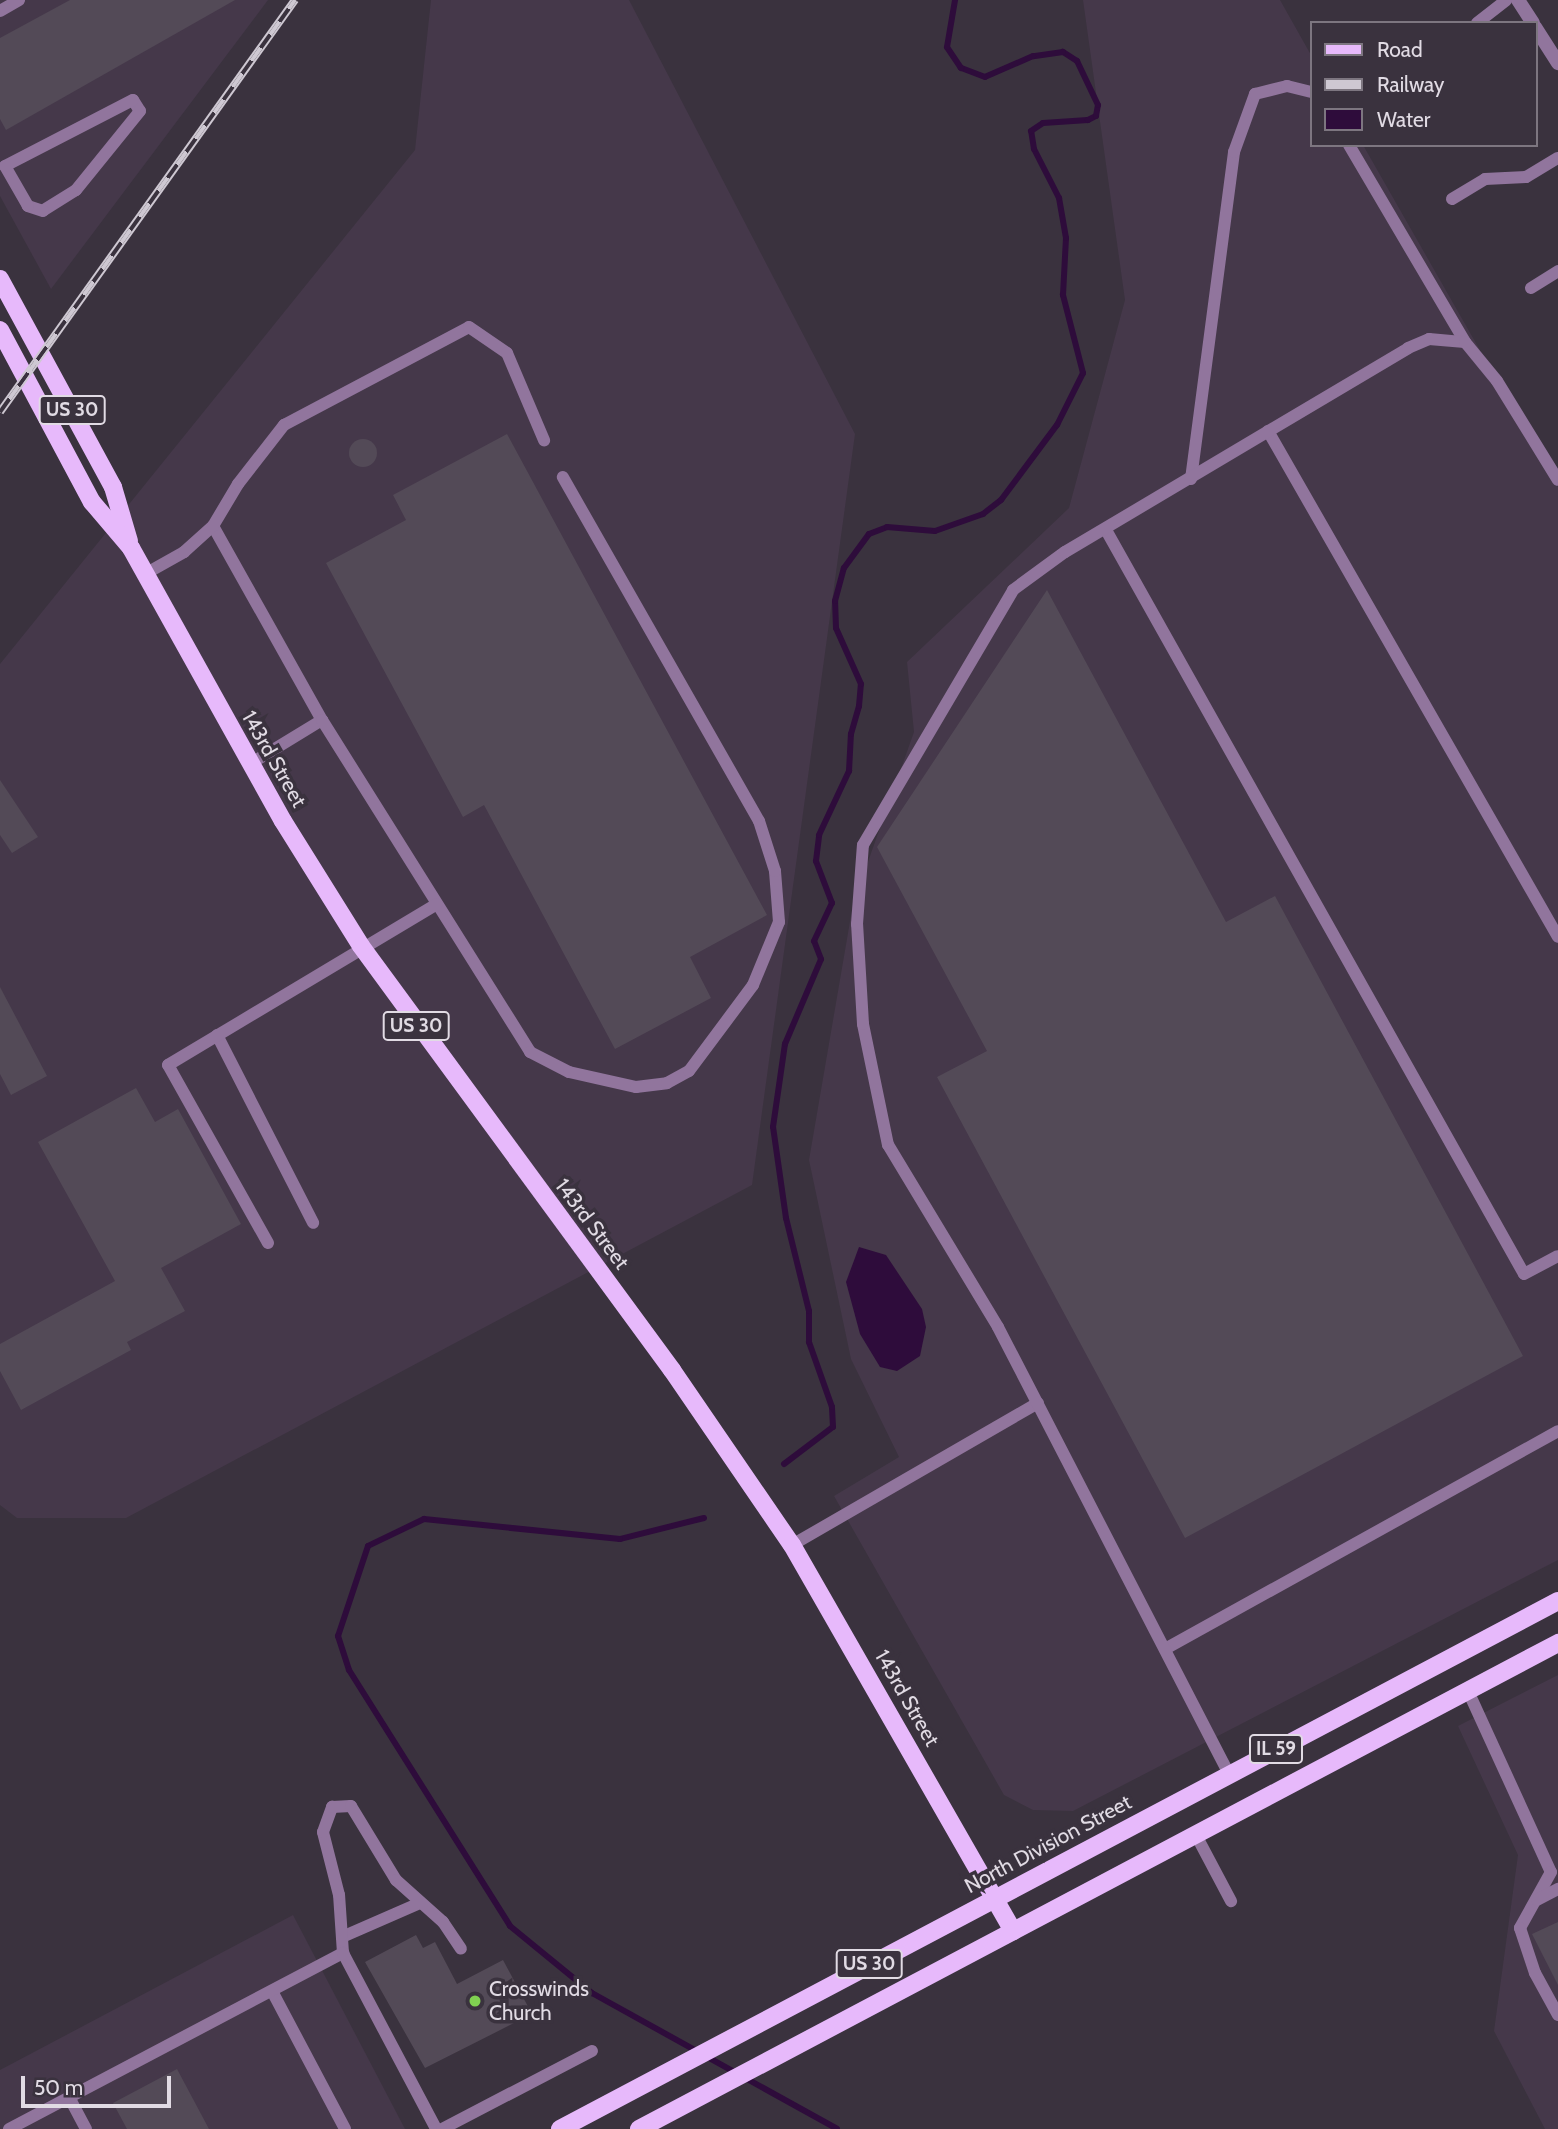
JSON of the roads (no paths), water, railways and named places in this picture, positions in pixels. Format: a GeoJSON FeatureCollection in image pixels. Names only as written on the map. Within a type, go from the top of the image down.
{"type":"FeatureCollection","features":[{"type":"Feature","properties":{"kind":"main road","name":"143rd Street"},"geometry":{"type":"LineString","coordinates":[[0,279],[113,487],[131,548],[145,574],[250,764],[361,946],[672,1370],[792,1545],[1013,1931]]}},
{"type":"Feature","properties":{"kind":"main road","name":"143rd Street"},"geometry":{"type":"LineString","coordinates":[[0,330],[92,502],[131,548]]}},
{"type":"Feature","properties":{"kind":"main road","name":"North Division Street"},"geometry":{"type":"LineString","coordinates":[[560,2129],[994,1897],[1558,1601]]}},
{"type":"Feature","properties":{"kind":"main road","name":"IL 59"},"geometry":{"type":"LineString","coordinates":[[1013,1931],[1558,1643]]}},
{"type":"Feature","properties":{"kind":"main road","name":"US 30"},"geometry":{"type":"LineString","coordinates":[[639,2129],[1013,1931]]}},
{"type":"Feature","properties":{"kind":"street"},"geometry":{"type":"LineString","coordinates":[[1518,0],[1531,21]]}},
{"type":"Feature","properties":{"kind":"street"},"geometry":{"type":"LineString","coordinates":[[1537,30],[1558,63]]}},
{"type":"Feature","properties":{"kind":"lane"},"geometry":{"type":"LineString","coordinates":[[0,11],[19,0]]}},
{"type":"Feature","properties":{"kind":"lane"},"geometry":{"type":"LineString","coordinates":[[1480,21],[1506,0]]}},
{"type":"Feature","properties":{"kind":"lane"},"geometry":{"type":"LineString","coordinates":[[1191,478],[1234,152],[1255,94],[1287,86],[1310,92]]}},
{"type":"Feature","properties":{"kind":"lane"},"geometry":{"type":"LineString","coordinates":[[133,100],[139,111],[76,190],[43,211],[28,206],[2,164],[133,100]]}},
{"type":"Feature","properties":{"kind":"lane"},"geometry":{"type":"LineString","coordinates":[[1350,147],[1465,342],[1497,381],[1558,480]]}},
{"type":"Feature","properties":{"kind":"lane"},"geometry":{"type":"LineString","coordinates":[[1452,199],[1485,179],[1526,177],[1558,158]]}},
{"type":"Feature","properties":{"kind":"lane"},"geometry":{"type":"LineString","coordinates":[[1531,288],[1558,271]]}},
{"type":"Feature","properties":{"kind":"lane"},"geometry":{"type":"LineString","coordinates":[[145,574],[184,552],[213,526],[238,484],[284,425],[469,327],[507,353],[544,440]]}},
{"type":"Feature","properties":{"kind":"lane"},"geometry":{"type":"LineString","coordinates":[[1229,1774],[1038,1403],[888,1145],[863,1024],[857,924],[863,845],[1013,590],[1106,530],[1408,348],[1429,339],[1465,342]]}},
{"type":"Feature","properties":{"kind":"lane"},"geometry":{"type":"LineString","coordinates":[[1268,431],[1558,937]]}},
{"type":"Feature","properties":{"kind":"lane"},"geometry":{"type":"LineString","coordinates":[[213,526],[322,720],[530,1052],[569,1072],[636,1087],[667,1083],[689,1070],[753,985],[779,922],[775,871],[759,821],[563,477]]}},
{"type":"Feature","properties":{"kind":"lane"},"geometry":{"type":"LineString","coordinates":[[1106,530],[1524,1274],[1558,1256]]}},
{"type":"Feature","properties":{"kind":"lane"},"geometry":{"type":"LineString","coordinates":[[250,764],[322,720]]}},
{"type":"Feature","properties":{"kind":"lane"},"geometry":{"type":"LineString","coordinates":[[268,1243],[168,1065],[361,946],[437,904]]}},
{"type":"Feature","properties":{"kind":"lane"},"geometry":{"type":"LineString","coordinates":[[217,1035],[313,1223]]}},
{"type":"Feature","properties":{"kind":"lane"},"geometry":{"type":"LineString","coordinates":[[792,1545],[1038,1403]]}},
{"type":"Feature","properties":{"kind":"lane"},"geometry":{"type":"LineString","coordinates":[[1165,1648],[1558,1430]]}},
{"type":"Feature","properties":{"kind":"lane"},"geometry":{"type":"LineString","coordinates":[[1468,1690],[1551,1871],[1520,1928],[1535,1973],[1558,2015]]}},
{"type":"Feature","properties":{"kind":"lane"},"geometry":{"type":"LineString","coordinates":[[436,2129],[343,1953],[339,1895],[323,1832],[332,1807],[351,1806],[396,1880],[443,1922],[461,1948]]}},
{"type":"Feature","properties":{"kind":"lane"},"geometry":{"type":"LineString","coordinates":[[1196,1835],[1231,1901]]}},
{"type":"Feature","properties":{"kind":"lane"},"geometry":{"type":"LineString","coordinates":[[1535,1901],[1558,1889]]}},
{"type":"Feature","properties":{"kind":"lane"},"geometry":{"type":"LineString","coordinates":[[342,1937],[420,1903]]}},
{"type":"Feature","properties":{"kind":"lane"},"geometry":{"type":"LineString","coordinates":[[9,2129],[343,1953]]}},
{"type":"Feature","properties":{"kind":"lane"},"geometry":{"type":"LineString","coordinates":[[272,1991],[345,2129]]}},
{"type":"Feature","properties":{"kind":"lane"},"geometry":{"type":"LineString","coordinates":[[442,2129],[592,2051]]}},
{"type":"Feature","properties":{"kind":"lane"},"geometry":{"type":"LineString","coordinates":[[69,2097],[86,2129]]}},
{"type":"Feature","properties":{"kind":"water"},"geometry":{"type":"Polygon","coordinates":[[[859,1247],[886,1255],[922,1309],[926,1327],[920,1356],[897,1371],[880,1367],[860,1334],[846,1282],[859,1247]]]}},
{"type":"Feature","properties":{"kind":"waterway"},"geometry":{"type":"LineString","coordinates":[[784,1464],[833,1427],[832,1407],[809,1342],[809,1311],[786,1218],[773,1127],[785,1044],[821,959],[814,941],[832,903],[816,861],[819,835],[849,771],[851,734],[859,706],[861,684],[836,628],[835,601],[844,568],[869,534],[887,527],[935,531],[983,514],[1001,500],[1057,425],[1083,373],[1063,295],[1066,238],[1059,198],[1034,149],[1031,131],[1043,123],[1088,120],[1096,116],[1098,105],[1077,61],[1063,52],[1033,56],[985,77],[961,68],[947,47],[955,0]]}},
{"type":"Feature","properties":{"kind":"waterway"},"geometry":{"type":"LineString","coordinates":[[704,1518],[620,1539],[424,1519],[368,1546],[338,1636],[349,1670],[510,1926],[592,1993],[837,2129]]}},
{"type":"Feature","properties":{"kind":"railway"},"geometry":{"type":"LineString","coordinates":[[0,412],[295,0]]}},
{"type":"Feature","properties":{"kind":"place","name":"Crosswinds Church"},"geometry":{"type":"Point","coordinates":[475,2001]}}]}
